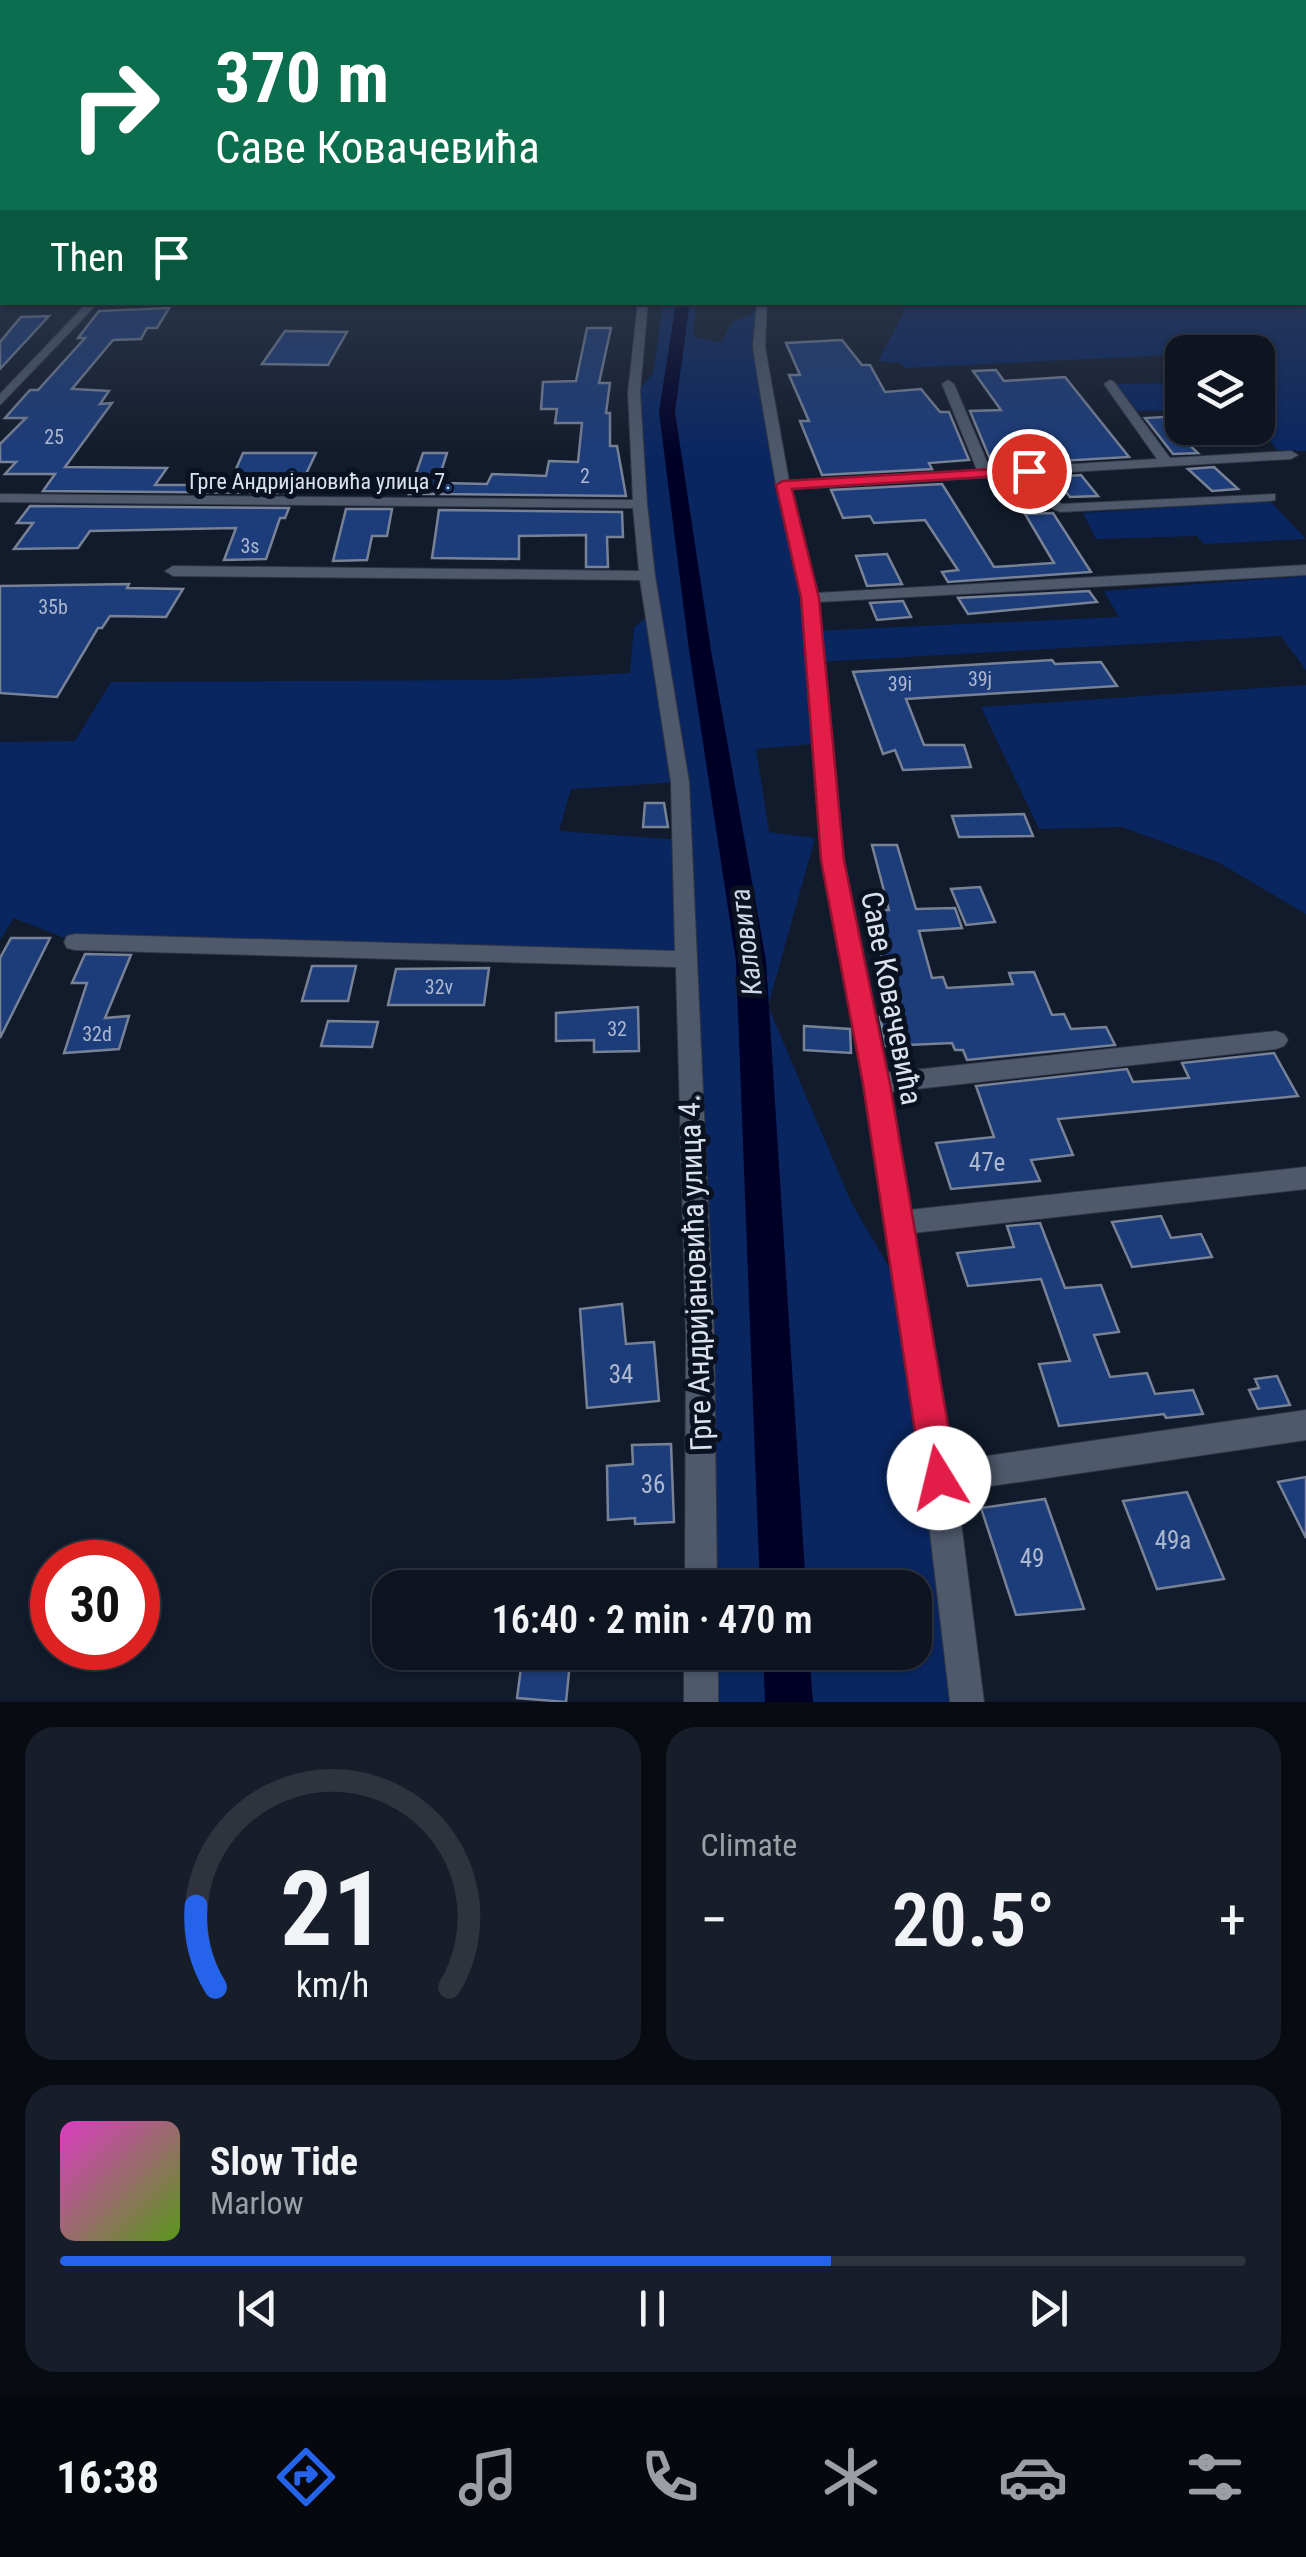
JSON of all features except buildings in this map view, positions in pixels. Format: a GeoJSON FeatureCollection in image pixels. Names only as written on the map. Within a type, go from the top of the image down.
{"type":"FeatureCollection","features":[{"type":"Feature","properties":{"kind":"street"},"geometry":{"type":"LineString","coordinates":[[0,402],[91,305]]}},
{"type":"Feature","properties":{"kind":"street","name":"Грге Андријановића улица 4."},"geometry":{"type":"LineString","coordinates":[[644,305],[634,392],[640,504],[647,576],[680,782],[700,1336],[700,1570]]}},
{"type":"Feature","properties":{"kind":"street","name":"Саве Ковачевића"},"geometry":{"type":"LineString","coordinates":[[762,305],[759,347],[783,485],[810,598],[832,860],[876,1084],[939,1478],[968,1702]]}},
{"type":"Feature","properties":{"kind":"street"},"geometry":{"type":"LineString","coordinates":[[948,384],[986,474]]}},
{"type":"Feature","properties":{"kind":"street"},"geometry":{"type":"LineString","coordinates":[[1110,384],[1165,462]]}},
{"type":"Feature","properties":{"kind":"street"},"geometry":{"type":"LineString","coordinates":[[783,485],[1291,455]]}},
{"type":"Feature","properties":{"kind":"street"},"geometry":{"type":"LineString","coordinates":[[1029,471],[1047,501],[1060,508],[1270,498]]}},
{"type":"Feature","properties":{"kind":"street","name":"Грге Андријановића улица 7."},"geometry":{"type":"LineString","coordinates":[[0,498],[640,504]]}},
{"type":"Feature","properties":{"kind":"street"},"geometry":{"type":"LineString","coordinates":[[810,598],[1306,570]]}},
{"type":"Feature","properties":{"kind":"street"},"geometry":{"type":"LineString","coordinates":[[174,571],[647,576]]}},
{"type":"Feature","properties":{"kind":"street"},"geometry":{"type":"LineString","coordinates":[[75,942],[684,959]]}},
{"type":"Feature","properties":{"kind":"street"},"geometry":{"type":"LineString","coordinates":[[876,1084],[1276,1040]]}},
{"type":"Feature","properties":{"kind":"street"},"geometry":{"type":"LineString","coordinates":[[898,1224],[1306,1178]]}},
{"type":"Feature","properties":{"kind":"street"},"geometry":{"type":"LineString","coordinates":[[939,1478],[1306,1424]]}},
{"type":"Feature","properties":{"kind":"street"},"geometry":{"type":"LineString","coordinates":[[701,1670],[701,1702]]}},
{"type":"Feature","properties":{"kind":"shaded area"},"geometry":{"type":"Polygon","coordinates":[[[663,305],[696,305],[693,336],[721,343],[732,322],[761,311],[759,348],[801,560],[799,597],[806,624],[811,744],[756,749],[769,832],[815,838],[768,1006],[851,1202],[911,1305],[966,1702],[699,1702],[699,1670],[932,1670],[932,1570],[699,1570],[684,959],[75,942],[14,918],[0,940],[0,742],[75,741],[111,682],[501,680],[630,673],[634,627],[655,611],[634,395],[653,374],[663,305]],[[679,782],[571,789],[559,831],[681,840],[679,782]]]}},
{"type":"Feature","properties":{"kind":"shaded area"},"geometry":{"type":"Polygon","coordinates":[[[902,305],[1306,305],[1306,451],[1277,450],[1273,445],[1275,335],[1165,335],[1165,355],[905,368],[901,363],[878,361],[904,312],[902,305]]]}},
{"type":"Feature","properties":{"kind":"shaded area"},"geometry":{"type":"Polygon","coordinates":[[[1165,383],[1165,410],[1132,411],[1111,384],[1165,383]]]}},
{"type":"Feature","properties":{"kind":"shaded area"},"geometry":{"type":"Polygon","coordinates":[[[1270,501],[1306,539],[1204,544],[1197,536],[1096,539],[1083,513],[1270,501]]]}},
{"type":"Feature","properties":{"kind":"shaded area"},"geometry":{"type":"Polygon","coordinates":[[[1306,576],[1306,670],[1281,636],[817,662],[813,631],[1119,617],[1104,591],[1306,576]]]}},
{"type":"Feature","properties":{"kind":"shaded area"},"geometry":{"type":"Polygon","coordinates":[[[1306,685],[1306,914],[1218,862],[1122,827],[1039,829],[981,707],[1306,685]]]}},
{"type":"Feature","properties":{"kind":"waterway","name":"Каловита"},"geometry":{"type":"LineString","coordinates":[[683,305],[667,412],[700,650],[751,961],[782,1570]]}},
{"type":"Feature","properties":{"kind":"waterway","name":"Каловита"},"geometry":{"type":"LineString","coordinates":[[787,1670],[789,1702]]}},
{"type":"Feature","properties":{"kind":"route"},"geometry":{"type":"LineString","coordinates":[[939,1478],[876,1084],[832,860],[810,598],[783,485],[1029,471]]}}]}
